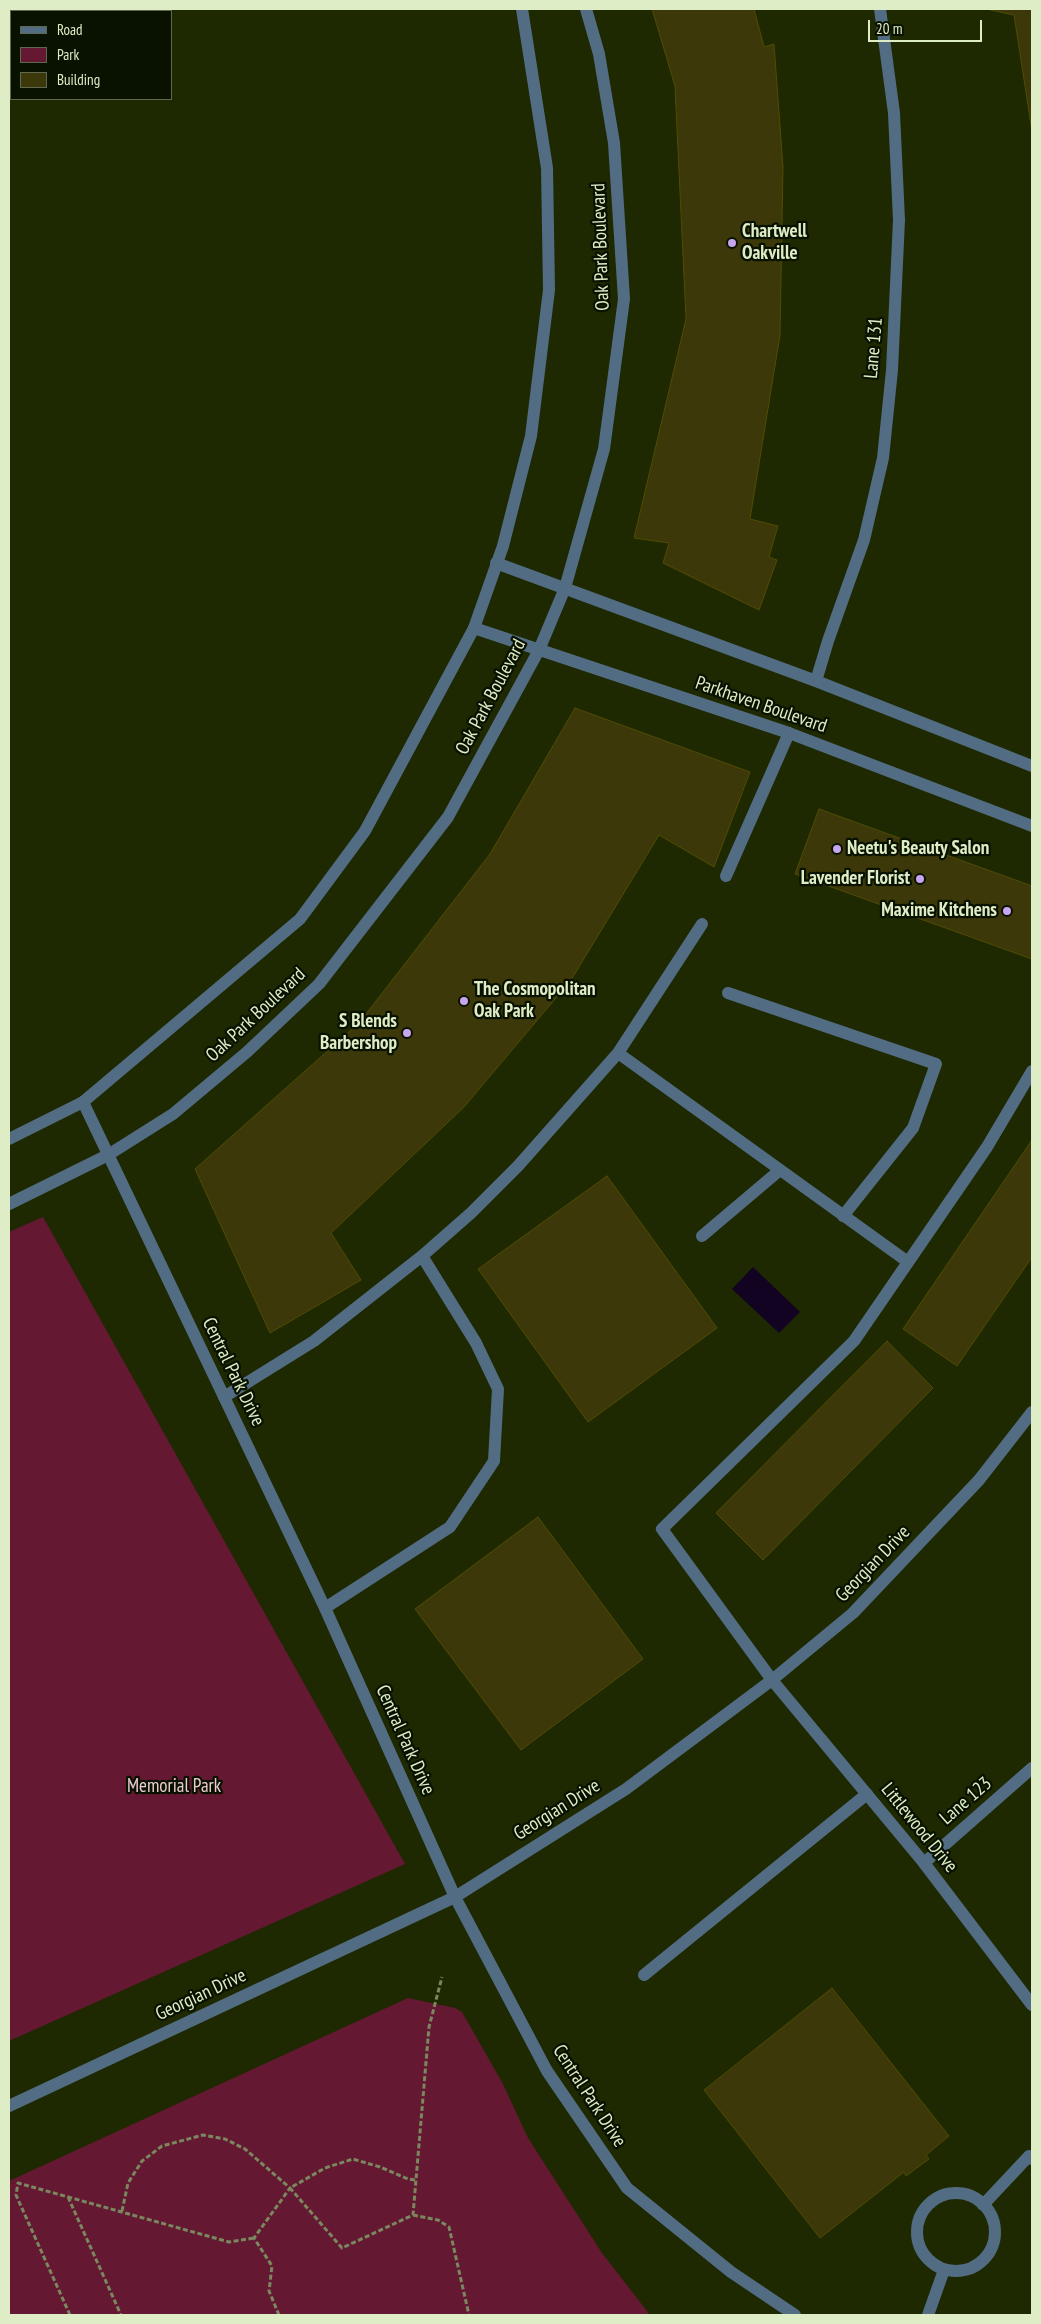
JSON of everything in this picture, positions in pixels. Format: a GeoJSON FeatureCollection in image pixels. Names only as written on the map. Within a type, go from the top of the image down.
{"type":"FeatureCollection","features":[{"type":"Feature","properties":{"kind":"street"},"geometry":{"type":"LineString","coordinates":[[9,1139],[83,1102],[300,919],[365,831],[474,628],[502,546],[531,436],[549,290],[548,168],[522,9]]}},
{"type":"Feature","properties":{"kind":"street","name":"Oak Park Boulevard"},"geometry":{"type":"LineString","coordinates":[[9,1204],[108,1155],[173,1114],[247,1052],[319,984],[448,817],[539,650],[565,588],[604,450],[624,299],[614,144],[599,54],[586,9]]}},
{"type":"Feature","properties":{"kind":"street","name":"Lane 131"},"geometry":{"type":"LineString","coordinates":[[816,681],[828,641],[864,540],[883,458],[892,370],[899,220],[894,113],[880,9]]}},
{"type":"Feature","properties":{"kind":"street","name":"Parkhaven Boulevard"},"geometry":{"type":"LineString","coordinates":[[496,563],[816,681],[1032,766]]}},
{"type":"Feature","properties":{"kind":"street","name":"Parkhaven Boulevard"},"geometry":{"type":"LineString","coordinates":[[474,628],[789,733],[1032,826]]}},
{"type":"Feature","properties":{"kind":"street"},"geometry":{"type":"LineString","coordinates":[[726,876],[789,733]]}},
{"type":"Feature","properties":{"kind":"street"},"geometry":{"type":"LineString","coordinates":[[224,1397],[314,1341],[422,1256],[471,1213],[518,1166],[618,1053],[702,924]]}},
{"type":"Feature","properties":{"kind":"street"},"geometry":{"type":"LineString","coordinates":[[728,993],[936,1064],[913,1128],[843,1216]]}},
{"type":"Feature","properties":{"kind":"street"},"geometry":{"type":"LineString","coordinates":[[618,1053],[908,1262],[987,1147],[1032,1071]]}},
{"type":"Feature","properties":{"kind":"street","name":"Central Park Drive"},"geometry":{"type":"LineString","coordinates":[[83,1102],[325,1608],[455,1896],[547,2071],[627,2188],[731,2272],[795,2315]]}},
{"type":"Feature","properties":{"kind":"street"},"geometry":{"type":"LineString","coordinates":[[702,1236],[780,1170]]}},
{"type":"Feature","properties":{"kind":"street"},"geometry":{"type":"LineString","coordinates":[[325,1608],[450,1527],[494,1461],[498,1389],[476,1343],[422,1256]]}},
{"type":"Feature","properties":{"kind":"street","name":"Littlewood Drive"},"geometry":{"type":"LineString","coordinates":[[908,1262],[854,1340],[662,1529],[772,1680],[924,1862],[1032,2005]]}},
{"type":"Feature","properties":{"kind":"street","name":"Georgian Drive"},"geometry":{"type":"LineString","coordinates":[[9,2106],[455,1896],[626,1789],[772,1680],[853,1613],[979,1480],[1032,1412]]}},
{"type":"Feature","properties":{"kind":"street","name":"Lane 123"},"geometry":{"type":"LineString","coordinates":[[924,1862],[1032,1768]]}},
{"type":"Feature","properties":{"kind":"street"},"geometry":{"type":"LineString","coordinates":[[644,1975],[867,1794]]}},
{"type":"Feature","properties":{"kind":"street"},"geometry":{"type":"LineString","coordinates":[[983,2205],[1029,2156],[1032,2159]]}},
{"type":"Feature","properties":{"kind":"street"},"geometry":{"type":"LineString","coordinates":[[959,2193],[973,2197],[983,2205],[991,2216],[995,2229],[993,2242],[987,2255],[979,2264],[968,2270],[956,2272],[944,2270],[924,2256],[918,2245],[918,2221],[924,2209],[933,2200],[945,2194],[959,2193]]}},
{"type":"Feature","properties":{"kind":"street"},"geometry":{"type":"LineString","coordinates":[[928,2315],[944,2270]]}},
{"type":"Feature","properties":{"kind":"path"},"geometry":{"type":"LineString","coordinates":[[413,2215],[429,2027],[442,1977]]}},
{"type":"Feature","properties":{"kind":"path"},"geometry":{"type":"LineString","coordinates":[[122,2211],[128,2183],[142,2162],[162,2146],[203,2135],[225,2139],[245,2149],[290,2188],[342,2248],[413,2215],[438,2220],[449,2227],[469,2315]]}},
{"type":"Feature","properties":{"kind":"path"},"geometry":{"type":"LineString","coordinates":[[70,2315],[16,2195],[18,2183],[229,2242],[254,2238],[290,2188],[325,2168],[353,2160],[415,2180]]}},
{"type":"Feature","properties":{"kind":"path"},"geometry":{"type":"LineString","coordinates":[[68,2196],[121,2315]]}},
{"type":"Feature","properties":{"kind":"path"},"geometry":{"type":"LineString","coordinates":[[254,2238],[272,2266],[269,2291],[279,2315]]}},
{"type":"Feature","properties":{"kind":"green space","name":"Memorial Park"},"geometry":{"type":"Polygon","coordinates":[[[43,1217],[405,1864],[9,2041],[9,1232],[43,1217]]]}},
{"type":"Feature","properties":{"kind":"green space"},"geometry":{"type":"Polygon","coordinates":[[[408,1998],[455,2008],[462,2012],[503,2084],[528,2138],[602,2253],[650,2315],[9,2315],[9,2181],[408,1998]]]}},
{"type":"Feature","properties":{"kind":"shaded area"},"geometry":{"type":"Polygon","coordinates":[[[753,1267],[800,1312],[779,1333],[732,1289],[753,1267]]]}},
{"type":"Feature","properties":{"kind":"building","name":"Chartwell Oakville"},"geometry":{"type":"Polygon","coordinates":[[[652,9],[754,9],[764,47],[774,44],[783,167],[780,335],[750,519],[778,526],[769,557],[777,560],[759,610],[663,563],[669,543],[634,538],[686,319],[675,86],[652,9]]]}},
{"type":"Feature","properties":{"kind":"building"},"geometry":{"type":"Polygon","coordinates":[[[986,9],[1032,9],[1032,131],[1014,15],[986,9]]]}},
{"type":"Feature","properties":{"kind":"building","name":"The Cosmopolitan Oak Park"},"geometry":{"type":"Polygon","coordinates":[[[575,708],[750,772],[714,867],[659,835],[571,980],[464,1107],[331,1233],[361,1280],[270,1333],[195,1169],[359,1023],[490,854],[575,708]]]}},
{"type":"Feature","properties":{"kind":"building"},"geometry":{"type":"Polygon","coordinates":[[[819,809],[1032,886],[1032,959],[795,874],[819,809]]]}},
{"type":"Feature","properties":{"kind":"building"},"geometry":{"type":"Polygon","coordinates":[[[1032,1140],[1032,1257],[957,1366],[903,1329],[1032,1140]]]}},
{"type":"Feature","properties":{"kind":"building"},"geometry":{"type":"Polygon","coordinates":[[[607,1176],[717,1328],[588,1422],[478,1269],[607,1176]]]}},
{"type":"Feature","properties":{"kind":"building"},"geometry":{"type":"Polygon","coordinates":[[[887,1341],[933,1388],[763,1560],[716,1513],[887,1341]]]}},
{"type":"Feature","properties":{"kind":"building"},"geometry":{"type":"Polygon","coordinates":[[[538,1517],[643,1659],[521,1750],[415,1609],[538,1517]]]}},
{"type":"Feature","properties":{"kind":"building"},"geometry":{"type":"Polygon","coordinates":[[[832,1988],[949,2136],[926,2155],[929,2159],[906,2176],[904,2172],[820,2238],[704,2090],[832,1988]]]}},
{"type":"Feature","properties":{"kind":"place","name":"Chartwell Oakville"},"geometry":{"type":"Point","coordinates":[732,243]}},
{"type":"Feature","properties":{"kind":"place","name":"Neetu's Beauty Salon"},"geometry":{"type":"Point","coordinates":[837,849]}},
{"type":"Feature","properties":{"kind":"place","name":"Lavender Florist"},"geometry":{"type":"Point","coordinates":[920,879]}},
{"type":"Feature","properties":{"kind":"place","name":"Maxime Kitchens"},"geometry":{"type":"Point","coordinates":[1007,911]}},
{"type":"Feature","properties":{"kind":"place","name":"The Cosmopolitan Oak Park"},"geometry":{"type":"Point","coordinates":[464,1001]}},
{"type":"Feature","properties":{"kind":"place","name":"S Blends Barbershop"},"geometry":{"type":"Point","coordinates":[407,1033]}}]}
